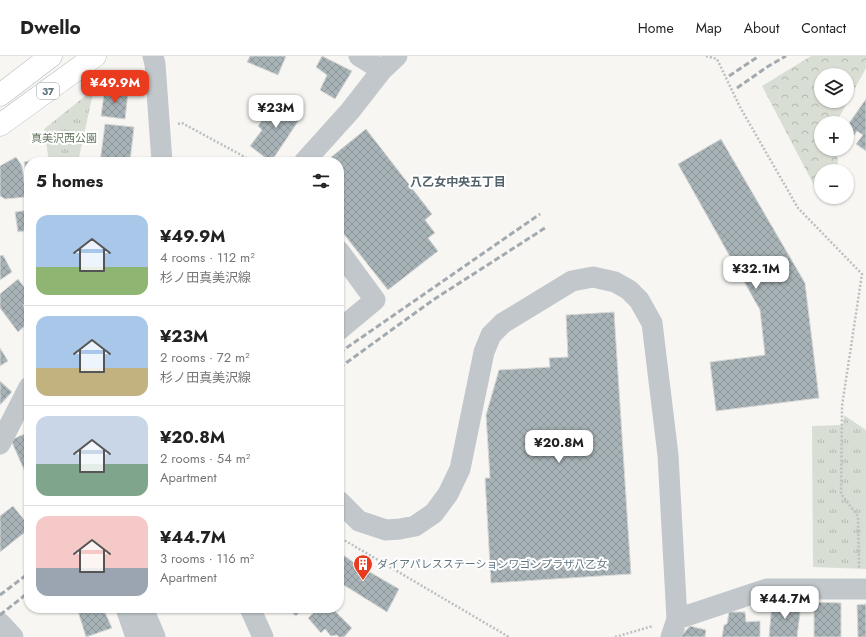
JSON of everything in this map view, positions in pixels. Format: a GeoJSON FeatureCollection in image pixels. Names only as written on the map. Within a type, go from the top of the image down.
{"type":"FeatureCollection","features":[{"type":"Feature","properties":{"kind":"main road","name":"37"},"geometry":{"type":"LineString","coordinates":[[0,95],[51,56]]}},
{"type":"Feature","properties":{"kind":"main road","name":"37"},"geometry":{"type":"LineString","coordinates":[[0,125],[95,56]]}},
{"type":"Feature","properties":{"kind":"street"},"geometry":{"type":"LineString","coordinates":[[153,56],[155,64],[162,157]]}},
{"type":"Feature","properties":{"kind":"street"},"geometry":{"type":"LineString","coordinates":[[359,56],[382,70]]}},
{"type":"Feature","properties":{"kind":"street"},"geometry":{"type":"LineString","coordinates":[[309,157],[350,111],[382,70],[397,56]]}},
{"type":"Feature","properties":{"kind":"street"},"geometry":{"type":"LineString","coordinates":[[344,258],[375,300],[344,326]]}},
{"type":"Feature","properties":{"kind":"street"},"geometry":{"type":"LineString","coordinates":[[344,507],[359,521],[386,530],[415,526],[434,513],[448,494],[460,470],[484,352],[491,335],[503,323],[572,281],[593,277],[614,282],[629,290],[639,300],[652,323],[668,455],[674,628],[767,589],[863,590]]}},
{"type":"Feature","properties":{"kind":"street"},"geometry":{"type":"LineString","coordinates":[[0,444],[24,398]]}},
{"type":"Feature","properties":{"kind":"street"},"geometry":{"type":"LineString","coordinates":[[128,613],[136,637]]}},
{"type":"Feature","properties":{"kind":"street"},"geometry":{"type":"LineString","coordinates":[[145,613],[154,637]]}},
{"type":"Feature","properties":{"kind":"street"},"geometry":{"type":"LineString","coordinates":[[252,613],[263,637]]}},
{"type":"Feature","properties":{"kind":"street"},"geometry":{"type":"LineString","coordinates":[[0,624],[13,637]]}},
{"type":"Feature","properties":{"kind":"path"},"geometry":{"type":"LineString","coordinates":[[706,56],[717,59],[740,107],[798,208],[862,274],[842,406],[841,494],[858,516],[863,590]]}},
{"type":"Feature","properties":{"kind":"path"},"geometry":{"type":"LineString","coordinates":[[160,128],[182,124],[245,157]]}},
{"type":"Feature","properties":{"kind":"path"},"geometry":{"type":"LineString","coordinates":[[344,540],[509,637]]}},
{"type":"Feature","properties":{"kind":"path"},"geometry":{"type":"LineString","coordinates":[[615,637],[674,628]]}},
{"type":"Feature","properties":{"kind":"green space"},"geometry":{"type":"Polygon","coordinates":[[[811,56],[866,56],[866,68],[854,90],[854,68],[814,68],[814,108],[844,108],[840,116],[814,116],[814,156],[837,156],[838,164],[814,164],[814,185],[762,86],[811,56]]]}},
{"type":"Feature","properties":{"kind":"green space","name":"真美沢西公園"},"geometry":{"type":"Polygon","coordinates":[[[94,89],[79,157],[48,157],[44,129],[94,89]]]}},
{"type":"Feature","properties":{"kind":"green space"},"geometry":{"type":"Polygon","coordinates":[[[844,415],[866,430],[866,569],[813,567],[812,426],[843,425],[844,415]]]}},
{"type":"Feature","properties":{"kind":"building"},"geometry":{"type":"Polygon","coordinates":[[[250,56],[286,56],[278,75],[247,62],[250,56]]]}},
{"type":"Feature","properties":{"kind":"building"},"geometry":{"type":"Polygon","coordinates":[[[322,56],[352,71],[335,99],[320,90],[327,75],[316,67],[322,56]]]}},
{"type":"Feature","properties":{"kind":"building"},"geometry":{"type":"Polygon","coordinates":[[[105,87],[128,93],[125,119],[101,116],[105,87]]]}},
{"type":"Feature","properties":{"kind":"building"},"geometry":{"type":"Polygon","coordinates":[[[281,96],[303,114],[274,157],[264,157],[250,146],[262,130],[258,126],[281,96]]]}},
{"type":"Feature","properties":{"kind":"building"},"geometry":{"type":"Polygon","coordinates":[[[866,99],[866,151],[856,144],[863,135],[857,131],[854,136],[854,116],[866,99]]]}},
{"type":"Feature","properties":{"kind":"building"},"geometry":{"type":"Polygon","coordinates":[[[105,124],[134,127],[131,157],[101,157],[105,124]]]}},
{"type":"Feature","properties":{"kind":"building"},"geometry":{"type":"Polygon","coordinates":[[[366,129],[432,214],[425,220],[435,233],[428,238],[438,251],[388,290],[344,234],[344,157],[331,157],[366,129]]]}},
{"type":"Feature","properties":{"kind":"building"},"geometry":{"type":"Polygon","coordinates":[[[721,139],[805,283],[819,398],[716,411],[710,362],[765,355],[760,310],[678,164],[721,139]]]}},
{"type":"Feature","properties":{"kind":"building"},"geometry":{"type":"Polygon","coordinates":[[[16,157],[22,166],[24,197],[5,199],[0,196],[0,166],[16,157]]]}},
{"type":"Feature","properties":{"kind":"building"},"geometry":{"type":"Polygon","coordinates":[[[24,211],[24,231],[18,232],[15,212],[24,211]]]}},
{"type":"Feature","properties":{"kind":"building"},"geometry":{"type":"Polygon","coordinates":[[[3,255],[12,272],[0,280],[0,256],[3,255]]]}},
{"type":"Feature","properties":{"kind":"building"},"geometry":{"type":"Polygon","coordinates":[[[18,279],[24,287],[24,327],[18,332],[0,308],[0,294],[18,279]]]}},
{"type":"Feature","properties":{"kind":"building"},"geometry":{"type":"Polygon","coordinates":[[[614,312],[631,574],[491,583],[485,478],[490,478],[486,415],[499,370],[550,367],[549,358],[568,357],[566,315],[614,312]]]}},
{"type":"Feature","properties":{"kind":"building"},"geometry":{"type":"Polygon","coordinates":[[[0,348],[8,361],[0,366],[0,348]]]}},
{"type":"Feature","properties":{"kind":"building"},"geometry":{"type":"Polygon","coordinates":[[[0,381],[12,392],[0,405],[0,381]]]}},
{"type":"Feature","properties":{"kind":"building"},"geometry":{"type":"Polygon","coordinates":[[[24,434],[24,470],[11,440],[24,434]]]}},
{"type":"Feature","properties":{"kind":"building"},"geometry":{"type":"Polygon","coordinates":[[[13,506],[24,520],[24,533],[0,552],[0,516],[13,506]]]}},
{"type":"Feature","properties":{"kind":"building","name":"ダイアパレスステーションワゴンプラザ八乙女"},"geometry":{"type":"Polygon","coordinates":[[[344,556],[399,589],[387,612],[344,585],[344,556]]]}},
{"type":"Feature","properties":{"kind":"building"},"geometry":{"type":"Polygon","coordinates":[[[814,602],[841,603],[841,637],[814,637],[814,602]]]}},
{"type":"Feature","properties":{"kind":"building"},"geometry":{"type":"Polygon","coordinates":[[[772,603],[801,605],[797,637],[769,637],[772,603]]]}},
{"type":"Feature","properties":{"kind":"building"},"geometry":{"type":"Polygon","coordinates":[[[866,604],[866,637],[858,637],[857,605],[866,604]]]}},
{"type":"Feature","properties":{"kind":"building"},"geometry":{"type":"Polygon","coordinates":[[[729,612],[745,612],[746,622],[760,621],[760,637],[722,637],[724,625],[727,624],[729,612]]]}},
{"type":"Feature","properties":{"kind":"building"},"geometry":{"type":"Polygon","coordinates":[[[79,613],[105,613],[112,628],[86,637],[79,613]]]}},
{"type":"Feature","properties":{"kind":"building"},"geometry":{"type":"Polygon","coordinates":[[[314,613],[337,613],[352,628],[344,637],[339,637],[337,635],[331,636],[325,629],[321,633],[308,618],[314,613]]]}},
{"type":"Feature","properties":{"kind":"building"},"geometry":{"type":"Polygon","coordinates":[[[690,626],[706,630],[705,637],[680,637],[690,626]]]}},
{"type":"Feature","properties":{"kind":"railway"},"geometry":{"type":"LineString","coordinates":[[729,76],[759,56]]}},
{"type":"Feature","properties":{"kind":"railway"},"geometry":{"type":"LineString","coordinates":[[737,88],[786,56]]}},
{"type":"Feature","properties":{"kind":"railway"},"geometry":{"type":"LineString","coordinates":[[344,350],[540,214]]}},
{"type":"Feature","properties":{"kind":"railway"},"geometry":{"type":"LineString","coordinates":[[344,364],[433,300],[545,228]]}},
{"type":"Feature","properties":{"kind":"railway"},"geometry":{"type":"LineString","coordinates":[[0,595],[24,577]]}},
{"type":"Feature","properties":{"kind":"railway"},"geometry":{"type":"LineString","coordinates":[[0,615],[24,596]]}},
{"type":"Feature","properties":{"kind":"place","name":"ダイアパレスステーションワゴンプラザ八乙女"},"geometry":{"type":"Point","coordinates":[363,581]}},
{"type":"Feature","properties":{"kind":"district","name":"八乙女中央五丁目"},"geometry":{"type":"Point","coordinates":[458,182]}}]}
